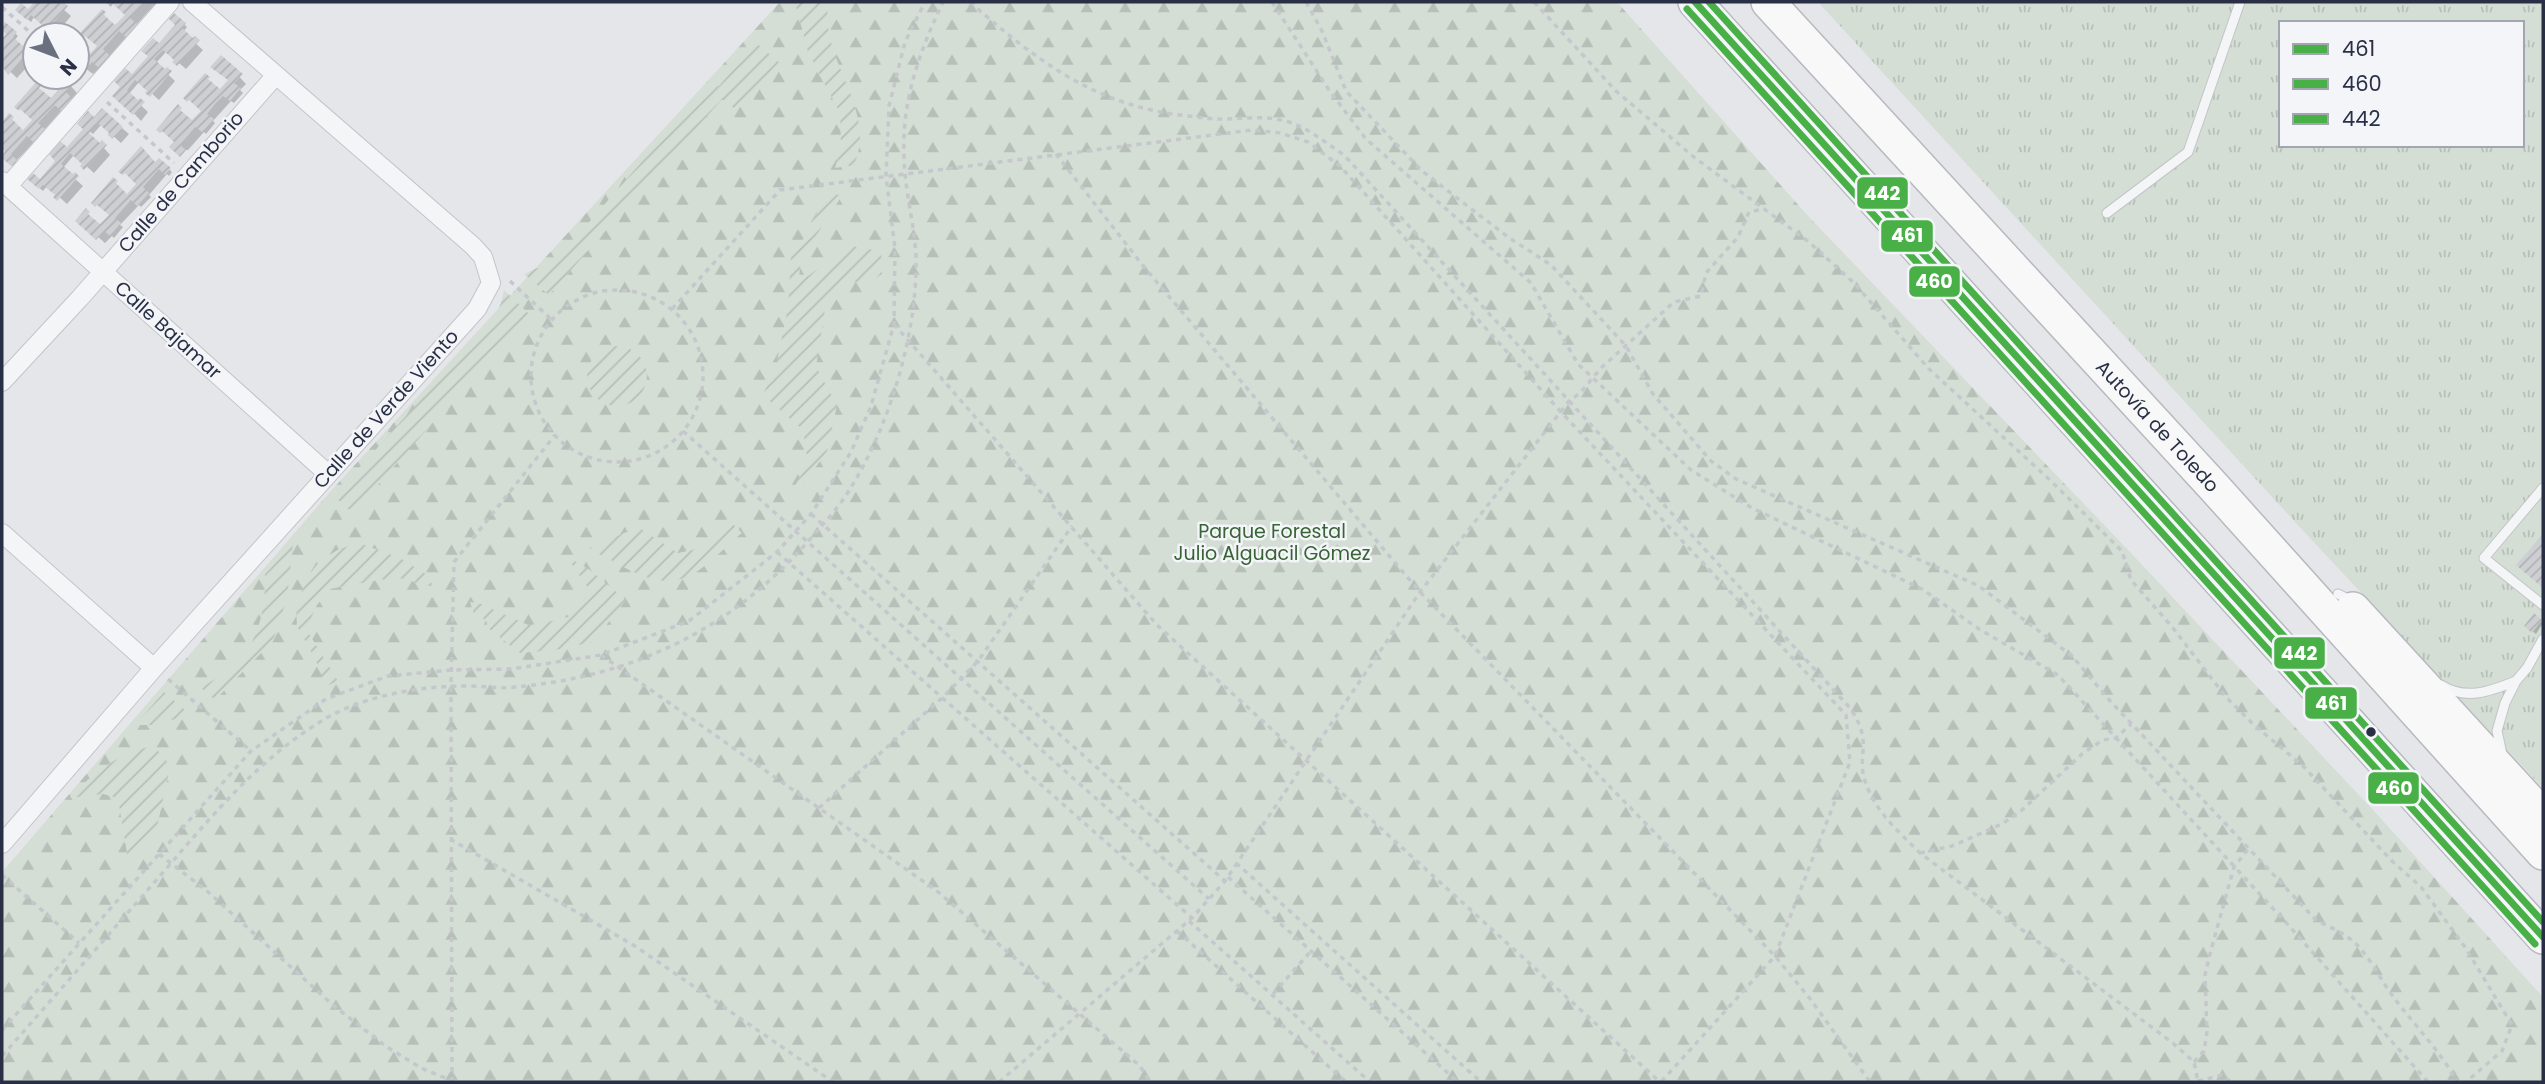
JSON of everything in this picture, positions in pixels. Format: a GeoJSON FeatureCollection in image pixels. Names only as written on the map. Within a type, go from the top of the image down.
{"type":"FeatureCollection","features":[{"type":"Feature","properties":{"kind":"highway"},"geometry":{"type":"LineString","coordinates":[[1695,2],[2543,937]]}},
{"type":"Feature","properties":{"kind":"highway","name":"Autovía de Toledo"},"geometry":{"type":"LineString","coordinates":[[1768,2],[2213,486],[2543,853]]}},
{"type":"Feature","properties":{"kind":"highway"},"geometry":{"type":"LineString","coordinates":[[2213,486],[2283,534],[2543,816]]}},
{"type":"Feature","properties":{"kind":"street"},"geometry":{"type":"LineString","coordinates":[[93,90],[170,2]]}},
{"type":"Feature","properties":{"kind":"street"},"geometry":{"type":"LineString","coordinates":[[192,2],[483,257]]}},
{"type":"Feature","properties":{"kind":"street","name":"Calle de Camborio"},"geometry":{"type":"LineString","coordinates":[[2,383],[276,75]]}},
{"type":"Feature","properties":{"kind":"street","name":"Calle Bajamar"},"geometry":{"type":"LineString","coordinates":[[93,90],[5,183],[328,474]]}},
{"type":"Feature","properties":{"kind":"street","name":"Calle de Verde Viento"},"geometry":{"type":"LineString","coordinates":[[2,844],[161,673],[328,474],[477,309],[491,283],[483,257]]}},
{"type":"Feature","properties":{"kind":"street"},"geometry":{"type":"LineString","coordinates":[[2,533],[161,673]]}},
{"type":"Feature","properties":{"kind":"lane"},"geometry":{"type":"LineString","coordinates":[[2108,213],[2188,152],[2240,2]]}},
{"type":"Feature","properties":{"kind":"lane"},"geometry":{"type":"LineString","coordinates":[[2543,488],[2484,558],[2543,605]]}},
{"type":"Feature","properties":{"kind":"lane"},"geometry":{"type":"LineString","coordinates":[[2338,594],[2362,606],[2386,630]]}},
{"type":"Feature","properties":{"kind":"lane"},"geometry":{"type":"LineString","coordinates":[[2503,758],[2497,732],[2505,703],[2543,640]]}},
{"type":"Feature","properties":{"kind":"lane"},"geometry":{"type":"LineString","coordinates":[[2452,700],[2435,681],[2452,691],[2485,693],[2516,681]]}},
{"type":"Feature","properties":{"kind":"lane"},"geometry":{"type":"LineString","coordinates":[[2478,729],[2543,802]]}},
{"type":"Feature","properties":{"kind":"path"},"geometry":{"type":"LineString","coordinates":[[2,1030],[251,751],[326,699],[388,676],[451,670],[512,669],[601,655],[689,621],[777,552],[811,514],[851,452],[872,407],[894,324],[895,248],[886,176],[889,106],[905,42],[925,2]]}},
{"type":"Feature","properties":{"kind":"path"},"geometry":{"type":"LineString","coordinates":[[2,1056],[261,765],[291,740],[335,714],[377,697],[450,687],[510,688],[546,684],[619,667],[681,642],[722,618],[766,586],[807,544],[849,491],[869,453],[902,364],[914,291],[915,255],[906,173],[905,124],[910,90],[925,39],[943,2]]}},
{"type":"Feature","properties":{"kind":"path"},"geometry":{"type":"LineString","coordinates":[[970,2],[1034,57],[1090,89],[1156,111],[1215,119],[1263,117],[1287,122],[1307,130],[1344,155],[1851,709],[1860,725],[1863,739],[1862,769],[1867,788],[1879,810],[1920,853],[2174,1044],[2194,1062],[2198,1081],[2222,1075],[2231,1082]]}},
{"type":"Feature","properties":{"kind":"path"},"geometry":{"type":"LineString","coordinates":[[1272,2],[1329,90],[1366,139],[1531,283],[1578,363],[1690,470],[1752,508],[1922,589],[1979,629],[2058,675],[2428,1082]]}},
{"type":"Feature","properties":{"kind":"path"},"geometry":{"type":"LineString","coordinates":[[1306,2],[1322,31],[1346,91],[1422,171],[1508,237],[1551,265],[1626,346],[1653,394],[1711,461],[1735,479],[1979,586],[2072,656],[2131,724],[2316,920],[2350,939],[2365,954],[2391,994],[2446,1062],[2457,1082]]}},
{"type":"Feature","properties":{"kind":"path"},"geometry":{"type":"LineString","coordinates":[[1534,2],[1616,91],[1695,158],[1809,242],[1854,283],[1929,369],[2052,482],[2122,551],[2132,580],[2225,696],[2253,724],[2303,766],[2392,861],[2421,887],[2465,947],[2512,1025],[2502,1051],[2466,1082]]}},
{"type":"Feature","properties":{"kind":"path"},"geometry":{"type":"LineString","coordinates":[[2,7],[21,24]]}},
{"type":"Feature","properties":{"kind":"path"},"geometry":{"type":"LineString","coordinates":[[93,90],[178,166]]}},
{"type":"Feature","properties":{"kind":"path"},"geometry":{"type":"LineString","coordinates":[[671,309],[780,190],[1252,130],[1280,133],[1308,142],[1340,166],[1561,412],[1846,715],[1850,762],[1775,956],[1661,1082],[1157,625],[894,324]]}},
{"type":"Feature","properties":{"kind":"path"},"geometry":{"type":"LineString","coordinates":[[1056,153],[1144,267],[1419,592],[1775,956],[1811,999],[1870,1082]]}},
{"type":"Feature","properties":{"kind":"path"},"geometry":{"type":"LineString","coordinates":[[999,1082],[1177,931],[1209,899],[1226,879],[1419,592],[1569,401],[1674,302],[1701,296],[1706,273],[1738,237],[1749,212],[1765,209]]}},
{"type":"Feature","properties":{"kind":"path"},"geometry":{"type":"LineString","coordinates":[[483,257],[552,320]]}},
{"type":"Feature","properties":{"kind":"path"},"geometry":{"type":"LineString","coordinates":[[615,290],[650,296],[671,309],[691,331],[702,364],[700,400],[682,431],[670,444],[654,453],[620,462],[584,455],[569,447],[544,421],[536,405],[532,387],[535,352],[552,320],[580,298],[615,290]]}},
{"type":"Feature","properties":{"kind":"path"},"geometry":{"type":"LineString","coordinates":[[682,431],[1209,899]]}},
{"type":"Feature","properties":{"kind":"path"},"geometry":{"type":"LineString","coordinates":[[159,854],[207,891],[334,1006],[387,1047],[421,1068],[453,1082],[450,687],[454,562],[555,435]]}},
{"type":"Feature","properties":{"kind":"path"},"geometry":{"type":"LineString","coordinates":[[811,514],[1458,1082]]}},
{"type":"Feature","properties":{"kind":"path"},"geometry":{"type":"LineString","coordinates":[[819,808],[943,697],[978,661],[1072,526]]}},
{"type":"Feature","properties":{"kind":"path"},"geometry":{"type":"LineString","coordinates":[[777,552],[943,697],[1370,1082]]}},
{"type":"Feature","properties":{"kind":"path"},"geometry":{"type":"LineString","coordinates":[[601,655],[937,891],[1140,1066],[1150,1082]]}},
{"type":"Feature","properties":{"kind":"path"},"geometry":{"type":"LineString","coordinates":[[161,673],[251,751]]}},
{"type":"Feature","properties":{"kind":"path"},"geometry":{"type":"LineString","coordinates":[[1920,853],[1952,846],[2002,824],[2022,810],[2084,753],[2103,740],[2116,738],[2131,724]]}},
{"type":"Feature","properties":{"kind":"path"},"geometry":{"type":"LineString","coordinates":[[450,839],[635,947],[833,1082]]}},
{"type":"Feature","properties":{"kind":"path"},"geometry":{"type":"LineString","coordinates":[[2194,1062],[2204,1051],[2207,1032],[2205,975],[2235,867],[2249,848]]}},
{"type":"Feature","properties":{"kind":"path"},"geometry":{"type":"LineString","coordinates":[[1236,863],[1481,1082]]}},
{"type":"Feature","properties":{"kind":"path"},"geometry":{"type":"LineString","coordinates":[[2,875],[79,943]]}},
{"type":"Feature","properties":{"kind":"path"},"geometry":{"type":"LineString","coordinates":[[1177,931],[1346,1082]]}},
{"type":"Feature","properties":{"kind":"path"},"geometry":{"type":"LineString","coordinates":[[1272,995],[1311,951]]}},
{"type":"Feature","properties":{"kind":"green space","name":"Parque Forestal Julio Alguacil Gómez"},"geometry":{"type":"Polygon","coordinates":[[[780,2],[1617,2],[1810,218],[2374,811],[2543,997],[2543,1042],[2498,1082],[2,1082],[2,872],[329,493],[780,2]]]}},
{"type":"Feature","properties":{"kind":"green space"},"geometry":{"type":"Polygon","coordinates":[[[795,2],[827,2],[833,50],[852,99],[860,132],[854,165],[835,168],[841,146],[840,113],[808,52],[795,2]]]}},
{"type":"Feature","properties":{"kind":"green space"},"geometry":{"type":"Polygon","coordinates":[[[1818,2],[2543,2],[2543,788],[2296,523],[1818,2]]]}},
{"type":"Feature","properties":{"kind":"green space"},"geometry":{"type":"Polygon","coordinates":[[[756,43],[779,62],[736,110],[723,98],[549,295],[524,274],[537,268],[547,270],[710,84],[719,86],[756,43]]]}},
{"type":"Feature","properties":{"kind":"green space"},"geometry":{"type":"Polygon","coordinates":[[[843,194],[801,259],[799,278],[808,276],[850,245],[881,250],[882,274],[864,285],[845,278],[827,296],[816,367],[837,405],[827,451],[799,491],[794,487],[808,463],[803,430],[763,395],[777,361],[788,308],[791,256],[804,238],[825,197],[843,194]]]}},
{"type":"Feature","properties":{"kind":"green space"},"geometry":{"type":"Polygon","coordinates":[[[504,290],[529,314],[353,513],[334,496],[494,318],[504,290]]]}},
{"type":"Feature","properties":{"kind":"green space"},"geometry":{"type":"Polygon","coordinates":[[[617,346],[638,355],[647,376],[638,397],[617,406],[596,397],[587,376],[596,355],[617,346]]]}},
{"type":"Feature","properties":{"kind":"green space"},"geometry":{"type":"Polygon","coordinates":[[[734,525],[742,533],[704,567],[678,580],[665,581],[638,574],[589,548],[638,527],[678,553],[701,548],[712,536],[734,525]]]}},
{"type":"Feature","properties":{"kind":"green space"},"geometry":{"type":"Polygon","coordinates":[[[359,543],[400,558],[429,576],[433,587],[399,578],[330,589],[317,605],[306,629],[338,681],[322,688],[322,672],[297,626],[296,608],[306,579],[319,562],[339,549],[359,543]]]}},
{"type":"Feature","properties":{"kind":"green space"},"geometry":{"type":"Polygon","coordinates":[[[293,544],[287,598],[273,641],[215,700],[201,688],[233,666],[245,653],[260,621],[265,574],[293,544]]]}},
{"type":"Feature","properties":{"kind":"green space"},"geometry":{"type":"Polygon","coordinates":[[[566,556],[590,570],[626,600],[593,642],[555,650],[520,653],[488,628],[486,620],[474,614],[470,602],[479,603],[528,625],[568,617],[591,592],[566,556]]]}},
{"type":"Feature","properties":{"kind":"green space"},"geometry":{"type":"Polygon","coordinates":[[[164,692],[191,715],[153,725],[135,725],[164,692]]]}},
{"type":"Feature","properties":{"kind":"green space"},"geometry":{"type":"Polygon","coordinates":[[[153,746],[166,759],[169,772],[155,836],[129,865],[119,805],[114,797],[103,794],[70,798],[107,765],[140,749],[153,746]]]}},
{"type":"Feature","properties":{"kind":"green space"},"geometry":{"type":"Polygon","coordinates":[[[2543,1042],[2543,1082],[2498,1082],[2543,1042]]]}},
{"type":"Feature","properties":{"kind":"building"},"geometry":{"type":"Polygon","coordinates":[[[34,2],[63,2],[68,6],[55,21],[38,21],[31,15],[27,20],[15,10],[21,3],[28,9],[34,2]]]}},
{"type":"Feature","properties":{"kind":"building"},"geometry":{"type":"Polygon","coordinates":[[[105,2],[144,2],[130,18],[137,24],[126,37],[119,31],[103,49],[109,55],[98,67],[91,63],[91,53],[97,46],[91,41],[91,21],[102,9],[106,12],[104,15],[115,25],[125,15],[113,4],[111,7],[105,2]]]}},
{"type":"Feature","properties":{"kind":"building"},"geometry":{"type":"Polygon","coordinates":[[[174,13],[186,23],[182,28],[193,38],[195,36],[200,40],[177,66],[163,50],[154,59],[165,69],[167,67],[172,71],[150,97],[135,80],[127,90],[138,100],[140,98],[145,102],[133,115],[112,96],[120,87],[114,81],[125,68],[132,74],[148,56],[141,51],[153,38],[159,43],[175,25],[169,19],[174,13]]]}},
{"type":"Feature","properties":{"kind":"building"},"geometry":{"type":"Polygon","coordinates":[[[5,22],[17,32],[13,37],[21,44],[21,60],[8,75],[2,66],[2,39],[6,34],[2,26],[5,22]]]}},
{"type":"Feature","properties":{"kind":"building"},"geometry":{"type":"Polygon","coordinates":[[[221,55],[243,74],[234,83],[241,88],[230,101],[223,96],[215,104],[207,114],[214,119],[202,132],[195,127],[180,145],[186,150],[180,157],[169,147],[174,142],[162,131],[160,133],[156,130],[178,104],[182,108],[180,110],[192,120],[201,111],[183,98],[205,73],[220,89],[228,80],[210,67],[221,55]]]}},
{"type":"Feature","properties":{"kind":"building"},"geometry":{"type":"Polygon","coordinates":[[[28,91],[43,91],[51,98],[57,91],[67,91],[72,98],[61,111],[55,105],[38,123],[45,129],[33,142],[27,136],[11,154],[17,160],[11,166],[2,158],[5,151],[2,148],[2,122],[9,113],[23,130],[32,120],[14,107],[28,91]]]}},
{"type":"Feature","properties":{"kind":"building"},"geometry":{"type":"Polygon","coordinates":[[[102,108],[123,127],[112,139],[98,123],[89,133],[100,143],[102,140],[107,145],[84,170],[80,166],[82,164],[70,153],[61,164],[79,176],[57,201],[53,197],[55,195],[43,185],[39,189],[27,179],[33,173],[40,179],[55,161],[49,154],[60,141],[67,147],[83,129],[77,124],[88,111],[94,117],[102,108]]]}},
{"type":"Feature","properties":{"kind":"building"},"geometry":{"type":"Polygon","coordinates":[[[141,146],[155,162],[159,158],[171,168],[165,175],[159,169],[143,187],[149,193],[137,206],[131,200],[115,218],[121,223],[110,236],[104,231],[96,240],[75,221],[86,208],[90,212],[88,214],[100,224],[109,215],[91,203],[113,177],[127,194],[136,184],[125,173],[123,175],[118,172],[141,146]]]}},
{"type":"Feature","properties":{"kind":"building"},"geometry":{"type":"Polygon","coordinates":[[[2543,534],[2543,588],[2516,565],[2543,534]]]}},
{"type":"Feature","properties":{"kind":"building"},"geometry":{"type":"Polygon","coordinates":[[[2534,613],[2542,620],[2532,633],[2524,626],[2534,613]]]}},
{"type":"Feature","properties":{"kind":"transit line","name":"461"},"geometry":{"type":"LineString","coordinates":[[1695,2],[2543,937]]}},
{"type":"Feature","properties":{"kind":"transit line","name":"442"},"geometry":{"type":"LineString","coordinates":[[1709,2],[2543,922]]}},
{"type":"Feature","properties":{"kind":"transit line","name":"460"},"geometry":{"type":"LineString","coordinates":[[1687,9],[2535,944]]}}]}
